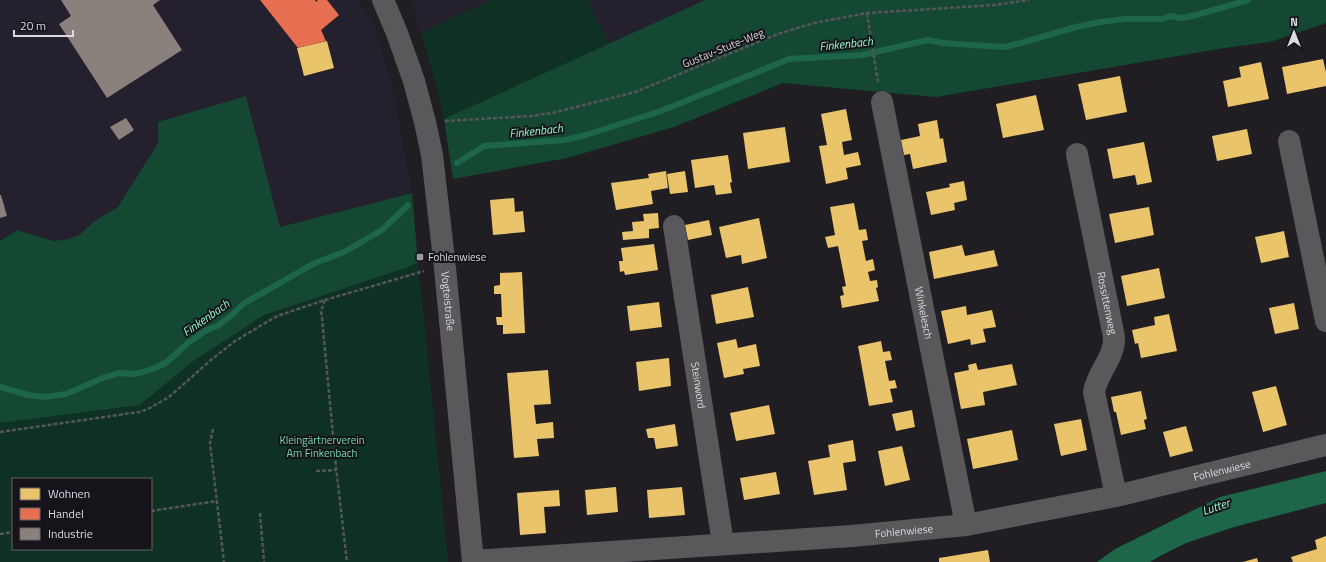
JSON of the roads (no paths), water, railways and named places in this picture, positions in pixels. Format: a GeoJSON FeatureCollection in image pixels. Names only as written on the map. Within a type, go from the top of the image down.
{"type":"FeatureCollection","features":[{"type":"Feature","properties":{"kind":"street","name":"Vogteistraße"},"geometry":{"type":"LineString","coordinates":[[382,0],[406,56],[425,122],[432,155],[445,268],[473,561]]}},
{"type":"Feature","properties":{"kind":"street","name":"Winkelesch"},"geometry":{"type":"LineString","coordinates":[[882,102],[966,524]]}},
{"type":"Feature","properties":{"kind":"street"},"geometry":{"type":"LineString","coordinates":[[1290,141],[1326,321]]}},
{"type":"Feature","properties":{"kind":"street","name":"Rossittenweg"},"geometry":{"type":"LineString","coordinates":[[1077,154],[1114,337],[1113,349],[1095,384],[1094,392],[1116,496]]}},
{"type":"Feature","properties":{"kind":"street","name":"Steinword"},"geometry":{"type":"LineString","coordinates":[[674,226],[723,544]]}},
{"type":"Feature","properties":{"kind":"street","name":"Fohlenwiese"},"geometry":{"type":"LineString","coordinates":[[473,561],[852,536],[966,524],[1116,496],[1326,445]]}},
{"type":"Feature","properties":{"kind":"water","name":"Lutter"},"geometry":{"type":"Polygon","coordinates":[[[1326,471],[1326,503],[1234,527],[1186,543],[1150,562],[1097,562],[1115,549],[1220,497],[1326,471]]]}},
{"type":"Feature","properties":{"kind":"waterway","name":"Finkenbach"},"geometry":{"type":"LineString","coordinates":[[457,163],[484,146],[565,140],[586,135],[661,111],[789,59],[862,55],[928,40],[942,43],[1004,47],[1076,27],[1101,22],[1125,19],[1162,19],[1171,16],[1182,18],[1248,0]]}},
{"type":"Feature","properties":{"kind":"waterway","name":"Finkenbach"},"geometry":{"type":"LineString","coordinates":[[0,387],[28,395],[44,397],[66,394],[103,378],[119,373],[133,374],[155,368],[167,362],[189,342],[205,331],[217,326],[232,315],[243,304],[315,263],[344,252],[382,230],[408,205]]}},
{"type":"Feature","properties":{"kind":"place","name":"Fohlenwiese"},"geometry":{"type":"Point","coordinates":[420,257]}},
{"type":"Feature","properties":{"kind":"park label","name":"Kleingärtnerverein Am Finkenbach"},"geometry":{"type":"Point","coordinates":[322,446]}}]}
